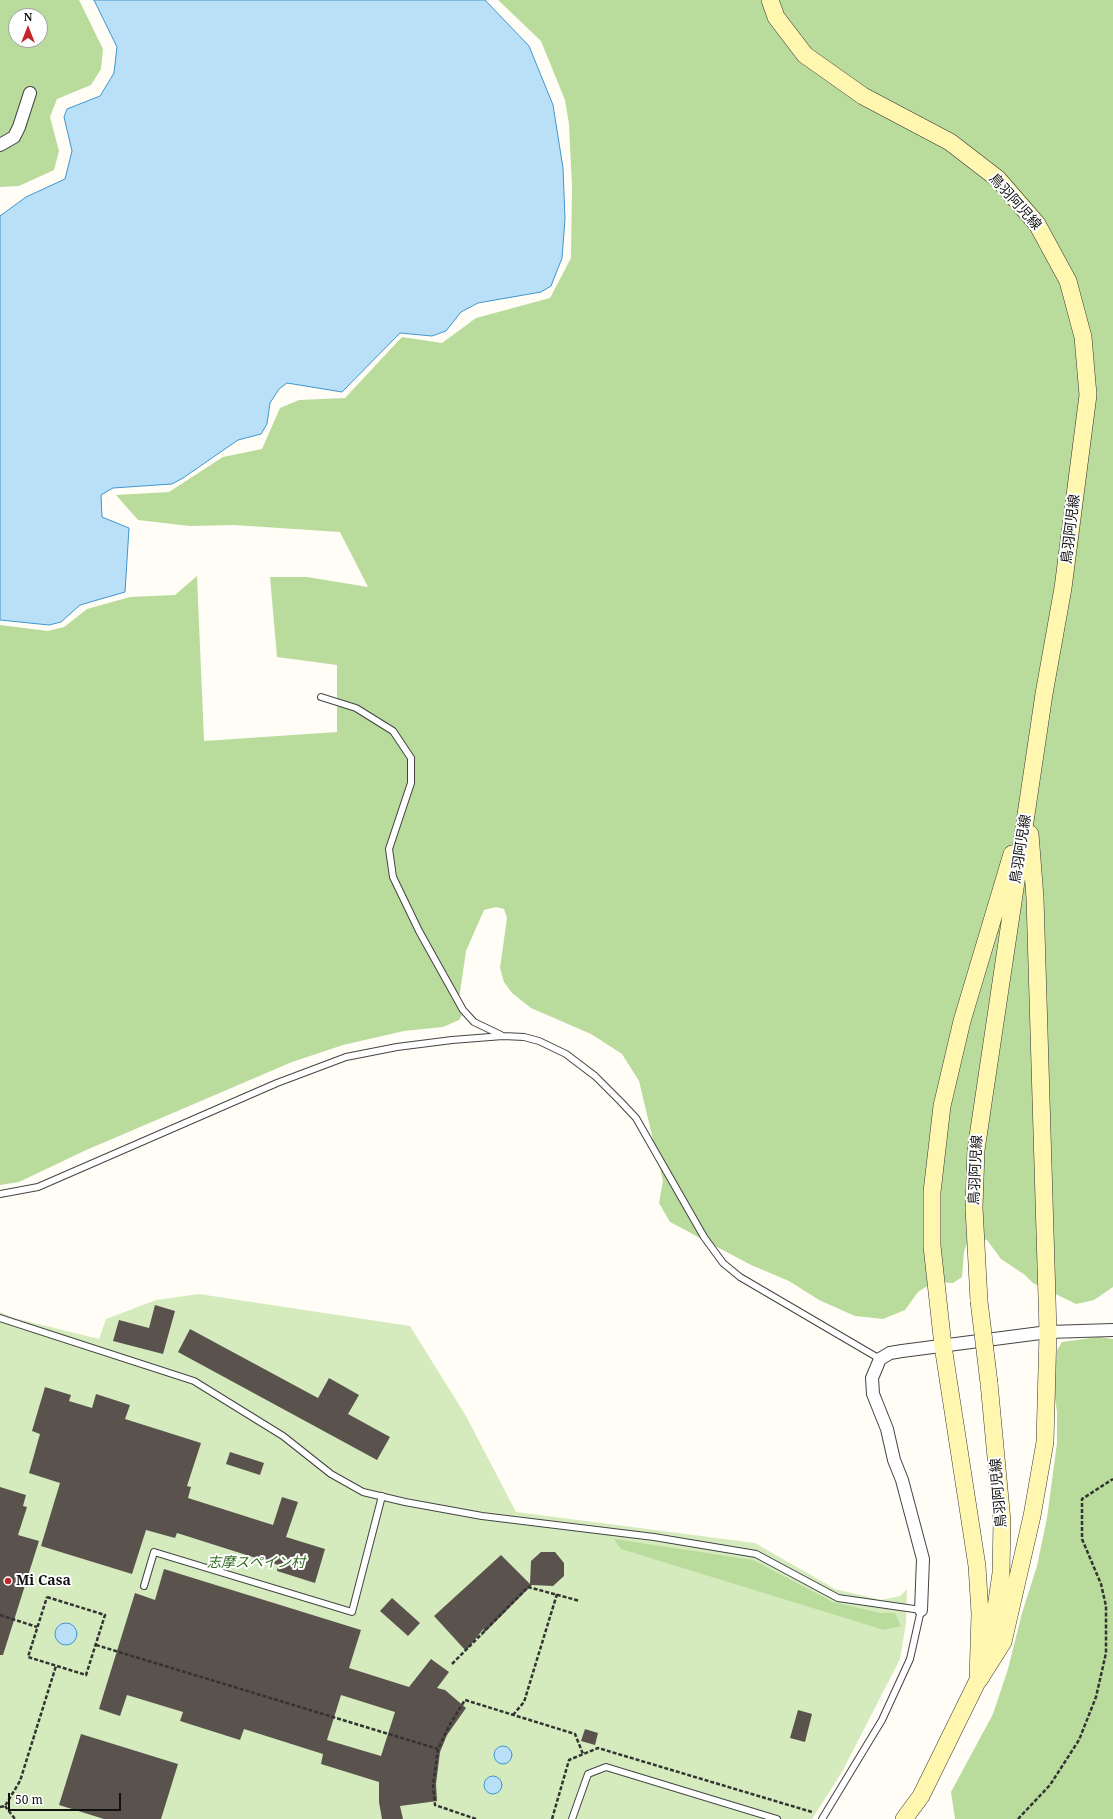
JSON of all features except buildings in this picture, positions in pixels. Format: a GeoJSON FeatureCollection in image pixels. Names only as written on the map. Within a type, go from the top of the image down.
{"type":"FeatureCollection","features":[{"type":"Feature","properties":{"kind":"main road","name":"鳥羽阿児線"},"geometry":{"type":"LineString","coordinates":[[770,0],[776,17],[805,55],[863,96],[950,142],[998,180],[1037,224],[1068,281],[1083,337],[1088,395],[1063,588],[1044,694],[976,1150],[974,1208],[979,1301],[989,1383],[1002,1521],[1001,1574],[993,1629],[978,1680],[921,1796],[904,1819]]}},
{"type":"Feature","properties":{"kind":"main road"},"geometry":{"type":"LineString","coordinates":[[978,1680],[1003,1642],[1032,1516],[1045,1442],[1048,1332],[1035,898],[1028,804]]}},
{"type":"Feature","properties":{"kind":"main road"},"geometry":{"type":"LineString","coordinates":[[978,1680],[980,1613],[977,1566],[943,1346],[932,1246],[932,1192],[942,1106],[962,1022],[995,907],[1028,804]]}},
{"type":"Feature","properties":{"kind":"main road"},"geometry":{"type":"LineString","coordinates":[[911,1819],[921,1796]]}},
{"type":"Feature","properties":{"kind":"street"},"geometry":{"type":"LineString","coordinates":[[0,145],[14,137],[19,127],[30,93]]}},
{"type":"Feature","properties":{"kind":"street"},"geometry":{"type":"LineString","coordinates":[[921,1610],[922,1559],[902,1480],[894,1460],[887,1429],[873,1394],[872,1378],[880,1359],[890,1353],[902,1350],[1048,1332],[1113,1330]]}},
{"type":"Feature","properties":{"kind":"lane"},"geometry":{"type":"LineString","coordinates":[[321,697],[356,708],[393,732],[411,758],[411,783],[389,849],[393,877],[419,931],[463,1010],[474,1022],[503,1036]]}},
{"type":"Feature","properties":{"kind":"lane"},"geometry":{"type":"LineString","coordinates":[[0,1194],[38,1187],[277,1082],[346,1057],[397,1047],[452,1040],[503,1036],[524,1037],[539,1041],[566,1054],[595,1076],[636,1118],[704,1237],[722,1263],[740,1277],[880,1359]]}},
{"type":"Feature","properties":{"kind":"lane"},"geometry":{"type":"LineString","coordinates":[[0,1318],[194,1381],[283,1436],[331,1474],[363,1492],[482,1516],[654,1537],[756,1554],[838,1598],[921,1610],[910,1659],[882,1720],[822,1819]]}},
{"type":"Feature","properties":{"kind":"lane"},"geometry":{"type":"LineString","coordinates":[[144,1586],[154,1552],[352,1612],[382,1496]]}},
{"type":"Feature","properties":{"kind":"lane"},"geometry":{"type":"LineString","coordinates":[[572,1819],[588,1774],[606,1767],[777,1819]]}},
{"type":"Feature","properties":{"kind":"path"},"geometry":{"type":"LineString","coordinates":[[1018,1819],[1050,1785],[1079,1740],[1096,1697],[1106,1653],[1106,1606],[1101,1584],[1082,1539],[1082,1499],[1113,1479]]}},
{"type":"Feature","properties":{"kind":"path"},"geometry":{"type":"LineString","coordinates":[[452,1664],[528,1587],[580,1601]]}},
{"type":"Feature","properties":{"kind":"path"},"geometry":{"type":"LineString","coordinates":[[513,1715],[524,1702],[557,1594]]}},
{"type":"Feature","properties":{"kind":"path"},"geometry":{"type":"LineString","coordinates":[[47,1597],[105,1616],[86,1675],[28,1657],[37,1627],[47,1597]]}},
{"type":"Feature","properties":{"kind":"path"},"geometry":{"type":"LineString","coordinates":[[0,1615],[37,1627]]}},
{"type":"Feature","properties":{"kind":"path"},"geometry":{"type":"LineString","coordinates":[[96,1645],[438,1749]]}},
{"type":"Feature","properties":{"kind":"path"},"geometry":{"type":"LineString","coordinates":[[0,1807],[5,1806],[20,1781],[56,1666]]}},
{"type":"Feature","properties":{"kind":"path"},"geometry":{"type":"LineString","coordinates":[[476,1819],[434,1805],[433,1786],[438,1749],[449,1726],[465,1700],[575,1734],[583,1754]]}},
{"type":"Feature","properties":{"kind":"path"},"geometry":{"type":"LineString","coordinates":[[5,1806],[15,1819]]}},
{"type":"Feature","properties":{"kind":"green space"},"geometry":{"type":"Polygon","coordinates":[[[0,0],[79,0],[103,49],[101,69],[91,85],[57,99],[50,117],[59,151],[54,170],[19,186],[0,187],[0,0]]]}},
{"type":"Feature","properties":{"kind":"green space"},"geometry":{"type":"Polygon","coordinates":[[[498,0],[1113,0],[1113,1287],[1094,1300],[1076,1304],[1033,1283],[1025,1275],[1001,1259],[987,1240],[978,1238],[968,1241],[964,1252],[962,1277],[953,1283],[933,1282],[918,1292],[905,1310],[883,1319],[855,1316],[819,1300],[789,1281],[751,1265],[670,1222],[659,1203],[663,1181],[639,1081],[622,1054],[591,1034],[531,1008],[512,993],[504,982],[500,968],[507,918],[504,909],[496,907],[484,910],[466,951],[458,1006],[462,1015],[459,1020],[443,1027],[404,1031],[343,1045],[292,1062],[84,1151],[19,1182],[0,1185],[0,625],[48,631],[64,627],[87,609],[130,597],[175,595],[197,576],[204,741],[337,732],[337,665],[277,657],[270,577],[307,577],[368,587],[340,532],[234,525],[190,526],[138,520],[116,495],[169,492],[223,457],[262,449],[280,408],[299,400],[345,398],[402,337],[442,343],[476,318],[550,298],[571,258],[572,186],[569,124],[565,100],[541,41],[498,0]]]}},
{"type":"Feature","properties":{"kind":"green space","name":"志摩スペイン村"},"geometry":{"type":"Polygon","coordinates":[[[199,1294],[410,1326],[466,1416],[516,1512],[755,1543],[835,1589],[881,1600],[900,1596],[907,1589],[906,1623],[900,1659],[842,1772],[812,1819],[0,1819],[0,1312],[14,1318],[99,1339],[106,1319],[156,1300],[199,1294]]]}},
{"type":"Feature","properties":{"kind":"green space"},"geometry":{"type":"Polygon","coordinates":[[[1099,1337],[1113,1339],[1113,1819],[955,1819],[951,1792],[993,1714],[1008,1669],[1022,1613],[1037,1566],[1047,1518],[1057,1443],[1057,1412],[1054,1391],[1057,1350],[1062,1342],[1099,1337]]]}},
{"type":"Feature","properties":{"kind":"green space"},"geometry":{"type":"Polygon","coordinates":[[[614,1539],[753,1560],[833,1602],[880,1613],[895,1613],[901,1626],[884,1630],[621,1549],[614,1539]]]}},
{"type":"Feature","properties":{"kind":"water"},"geometry":{"type":"Polygon","coordinates":[[[94,0],[485,0],[529,46],[553,105],[563,168],[565,219],[562,258],[551,286],[541,292],[478,303],[461,312],[446,331],[432,336],[400,333],[342,392],[287,383],[279,389],[270,403],[267,424],[261,434],[238,440],[172,484],[113,488],[101,495],[102,517],[129,528],[125,592],[80,605],[61,622],[49,625],[0,620],[0,216],[26,197],[65,179],[72,151],[64,117],[67,109],[100,96],[114,73],[117,47],[94,0]]]}},
{"type":"Feature","properties":{"kind":"water"},"geometry":{"type":"Polygon","coordinates":[[[66,1623],[74,1626],[77,1634],[74,1642],[66,1645],[58,1642],[55,1634],[58,1626],[66,1623]]]}},
{"type":"Feature","properties":{"kind":"water"},"geometry":{"type":"Polygon","coordinates":[[[503,1746],[509,1749],[512,1755],[509,1761],[503,1764],[497,1761],[494,1755],[497,1749],[503,1746]]]}},
{"type":"Feature","properties":{"kind":"water"},"geometry":{"type":"Polygon","coordinates":[[[493,1776],[499,1779],[502,1785],[499,1791],[493,1794],[487,1791],[484,1785],[487,1779],[493,1776]]]}},
{"type":"Feature","properties":{"kind":"place","name":"Mi Casa"},"geometry":{"type":"Point","coordinates":[8,1581]}}]}
